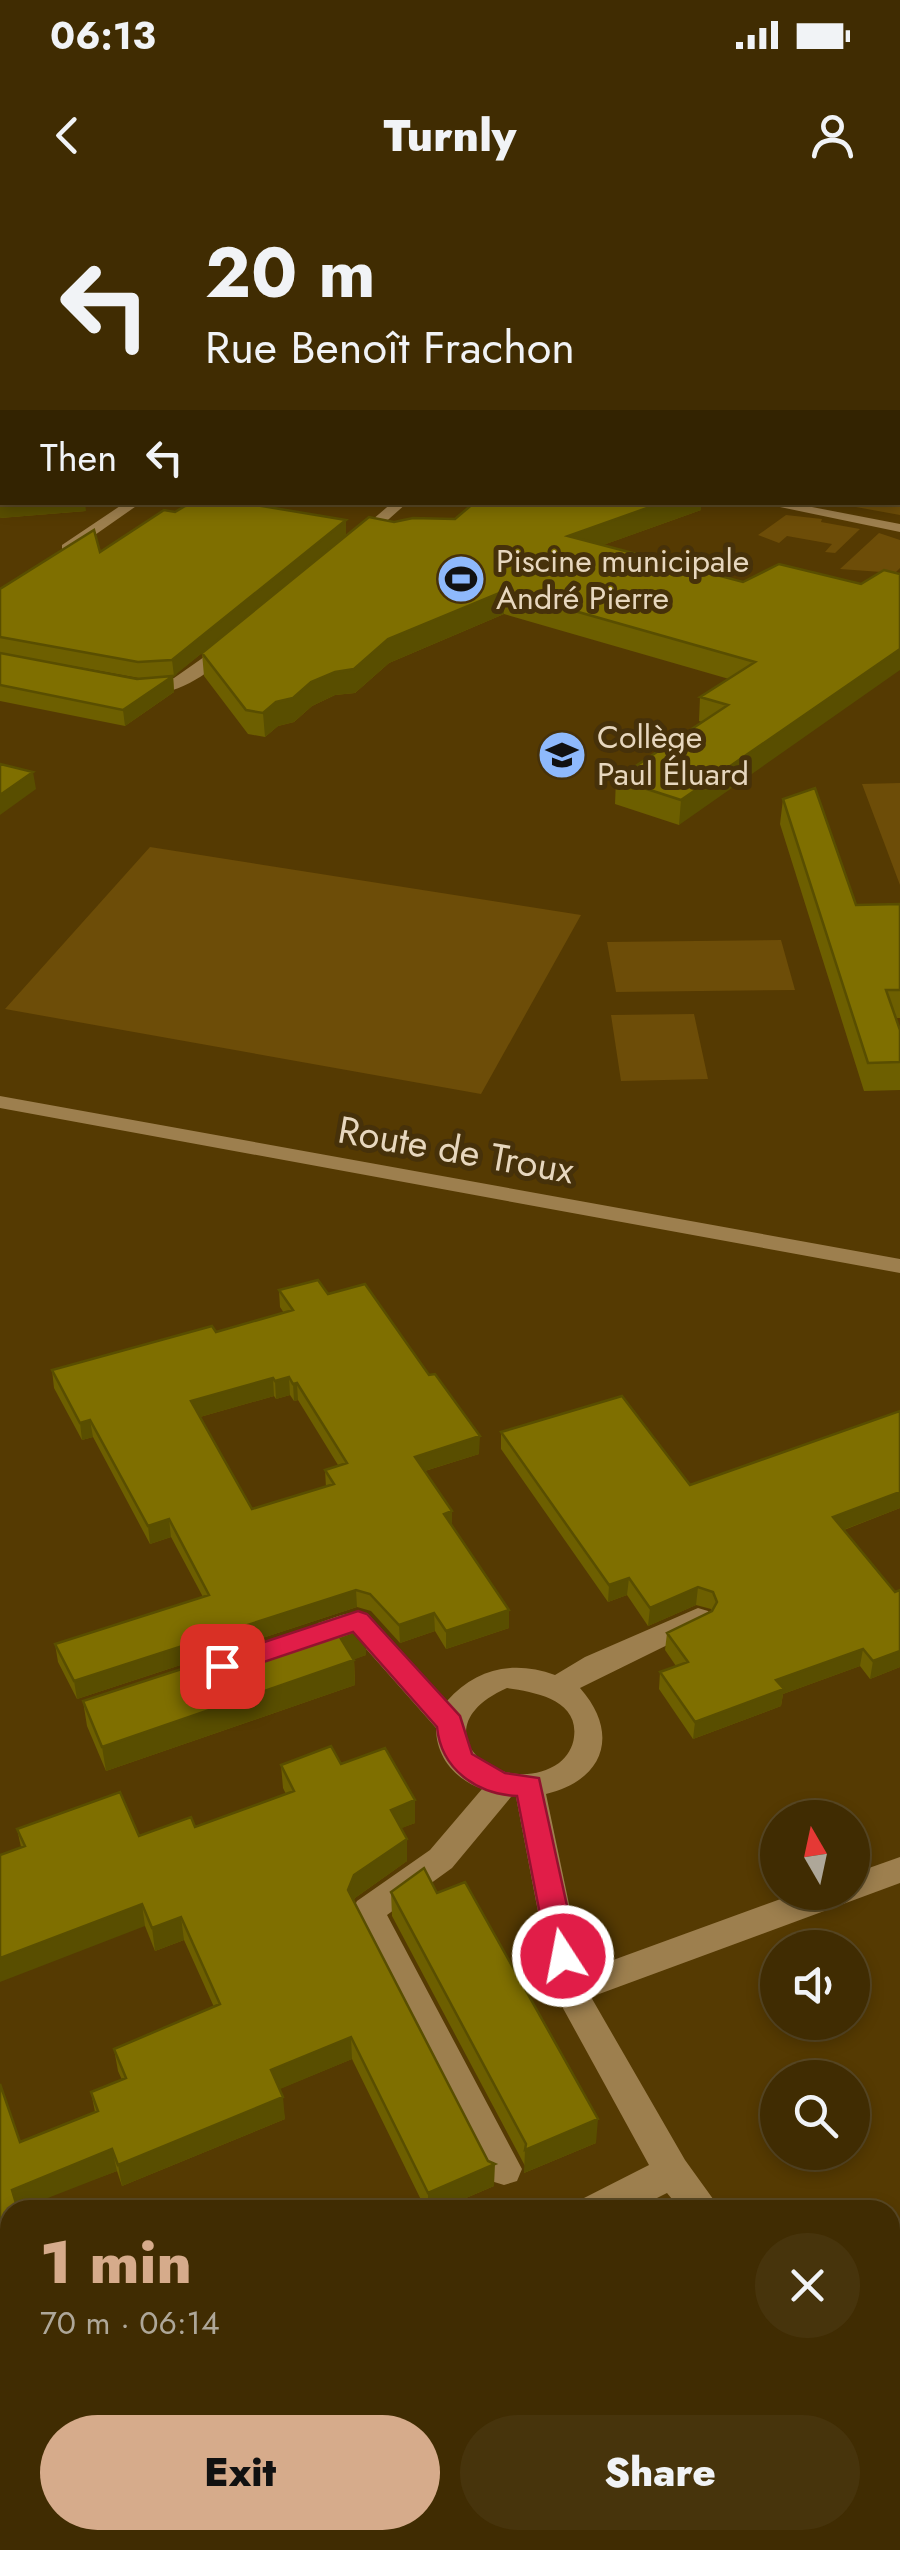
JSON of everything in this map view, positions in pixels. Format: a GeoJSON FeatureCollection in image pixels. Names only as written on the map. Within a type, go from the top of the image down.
{"type":"FeatureCollection","features":[{"type":"Feature","properties":{"kind":"street"},"geometry":{"type":"LineString","coordinates":[[58,554],[132,505]]}},
{"type":"Feature","properties":{"kind":"street"},"geometry":{"type":"LineString","coordinates":[[337,556],[398,505]]}},
{"type":"Feature","properties":{"kind":"street"},"geometry":{"type":"LineString","coordinates":[[778,505],[900,528]]}},
{"type":"Feature","properties":{"kind":"street"},"geometry":{"type":"LineString","coordinates":[[122,684],[153,688],[179,684],[247,631]]}},
{"type":"Feature","properties":{"kind":"street","name":"Route de Troux"},"geometry":{"type":"LineString","coordinates":[[0,1102],[900,1266]]}},
{"type":"Feature","properties":{"kind":"street"},"geometry":{"type":"LineString","coordinates":[[560,1686],[595,1665],[698,1618]]}},
{"type":"Feature","properties":{"kind":"street"},"geometry":{"type":"LineString","coordinates":[[304,1639],[358,1620],[450,1724]]}},
{"type":"Feature","properties":{"kind":"street"},"geometry":{"type":"LineString","coordinates":[[505,1677],[534,1677],[560,1686],[580,1702],[591,1722],[590,1744],[578,1764],[557,1779],[516,1785],[480,1775],[462,1761],[452,1743],[450,1724],[459,1703],[478,1686],[505,1677]]}},
{"type":"Feature","properties":{"kind":"street"},"geometry":{"type":"LineString","coordinates":[[516,1785],[570,1990],[672,2172],[695,2200]]}},
{"type":"Feature","properties":{"kind":"street"},"geometry":{"type":"LineString","coordinates":[[504,2169],[368,1911],[441,1859],[516,1785]]}},
{"type":"Feature","properties":{"kind":"street"},"geometry":{"type":"LineString","coordinates":[[870,1881],[900,1870]]}},
{"type":"Feature","properties":{"kind":"street"},"geometry":{"type":"LineString","coordinates":[[570,1990],[790,1910]]}},
{"type":"Feature","properties":{"kind":"street"},"geometry":{"type":"LineString","coordinates":[[617,2200],[672,2172]]}},
{"type":"Feature","properties":{"kind":"shaded area"},"geometry":{"type":"Polygon","coordinates":[[[845,505],[900,505],[900,515],[845,505]]]}},
{"type":"Feature","properties":{"kind":"shaded area"},"geometry":{"type":"Polygon","coordinates":[[[786,515],[860,529],[835,553],[825,552],[832,544],[787,536],[779,543],[758,535],[786,515]]]}},
{"type":"Feature","properties":{"kind":"shaded area"},"geometry":{"type":"Polygon","coordinates":[[[879,533],[900,540],[900,568],[895,573],[840,569],[879,533]]]}},
{"type":"Feature","properties":{"kind":"shaded area"},"geometry":{"type":"Polygon","coordinates":[[[900,783],[900,885],[862,784],[900,783]]]}},
{"type":"Feature","properties":{"kind":"shaded area"},"geometry":{"type":"Polygon","coordinates":[[[150,847],[581,915],[481,1094],[5,1009],[150,847]]]}},
{"type":"Feature","properties":{"kind":"shaded area"},"geometry":{"type":"Polygon","coordinates":[[[781,940],[795,990],[616,992],[607,942],[781,940]]]}},
{"type":"Feature","properties":{"kind":"shaded area"},"geometry":{"type":"Polygon","coordinates":[[[694,1014],[708,1079],[621,1081],[611,1015],[694,1014]]]}},
{"type":"Feature","properties":{"kind":"building"},"geometry":{"type":"Polygon","coordinates":[[[256,505],[346,520],[172,660],[138,662],[0,637],[0,589],[94,530],[100,552],[164,510],[175,512],[185,506],[256,505]]]}},
{"type":"Feature","properties":{"kind":"building"},"geometry":{"type":"Polygon","coordinates":[[[471,505],[656,505],[568,536],[743,582],[779,564],[861,584],[884,570],[900,574],[900,649],[681,800],[616,779],[728,705],[700,697],[755,662],[504,591],[388,639],[354,669],[311,682],[293,698],[276,702],[263,713],[246,710],[202,653],[369,517],[394,522],[413,518],[455,519],[471,505]]]}},
{"type":"Feature","properties":{"kind":"building"},"geometry":{"type":"Polygon","coordinates":[[[0,653],[137,679],[173,676],[123,710],[0,685],[0,653]]]}},
{"type":"Feature","properties":{"kind":"building"},"geometry":{"type":"Polygon","coordinates":[[[0,764],[33,772],[0,795],[0,764]]]}},
{"type":"Feature","properties":{"kind":"building"},"geometry":{"type":"Polygon","coordinates":[[[815,788],[856,905],[900,904],[900,990],[886,990],[900,1030],[900,1062],[868,1063],[783,799],[815,788]]]}},
{"type":"Feature","properties":{"kind":"building"},"geometry":{"type":"Polygon","coordinates":[[[318,1280],[328,1294],[365,1284],[429,1375],[435,1374],[480,1436],[415,1457],[452,1511],[444,1514],[509,1610],[446,1631],[434,1613],[399,1625],[370,1594],[356,1590],[74,1681],[55,1644],[209,1595],[169,1519],[148,1526],[90,1420],[80,1423],[52,1370],[212,1326],[216,1332],[293,1310],[279,1290],[318,1280]],[[289,1377],[275,1381],[273,1378],[191,1401],[252,1509],[334,1484],[325,1470],[347,1463],[297,1383],[293,1384],[289,1377]]]}},
{"type":"Feature","properties":{"kind":"building"},"geometry":{"type":"Polygon","coordinates":[[[622,1396],[690,1485],[900,1411],[900,1492],[833,1517],[895,1592],[900,1590],[900,1651],[873,1661],[863,1649],[776,1680],[784,1689],[695,1722],[660,1672],[688,1662],[667,1633],[712,1611],[717,1602],[713,1592],[698,1587],[650,1608],[629,1578],[609,1585],[501,1432],[622,1396]]]}},
{"type":"Feature","properties":{"kind":"building"},"geometry":{"type":"Polygon","coordinates":[[[351,1614],[366,1630],[341,1639],[354,1660],[102,1747],[83,1701],[351,1614]]]}},
{"type":"Feature","properties":{"kind":"building"},"geometry":{"type":"Polygon","coordinates":[[[331,1746],[341,1764],[385,1748],[415,1800],[391,1810],[407,1839],[354,1875],[348,1890],[488,2161],[495,2164],[428,2193],[351,2037],[271,2070],[283,2097],[118,2165],[112,2149],[12,2190],[15,2200],[0,2200],[0,2084],[20,2142],[98,2111],[91,2092],[126,2078],[114,2049],[220,2004],[181,1917],[152,1928],[142,1904],[0,1958],[0,1855],[25,1846],[17,1829],[120,1792],[139,1836],[191,1817],[195,1827],[294,1791],[281,1765],[331,1746]]]}},
{"type":"Feature","properties":{"kind":"building"},"geometry":{"type":"Polygon","coordinates":[[[424,1868],[437,1893],[465,1882],[598,2119],[525,2150],[526,2144],[391,1892],[424,1868]]]}},
{"type":"Feature","properties":{"kind":"place","name":"Piscine municipale André Pierre"},"geometry":{"type":"Point","coordinates":[461,579]}},
{"type":"Feature","properties":{"kind":"place","name":"Collège Paul Éluard"},"geometry":{"type":"Point","coordinates":[562,755]}},
{"type":"Feature","properties":{"kind":"route"},"geometry":{"type":"LineString","coordinates":[[222,1666],[358,1620],[450,1724],[452,1743],[462,1761],[480,1775],[504,1784],[529,1786],[563,1956]]}}]}
